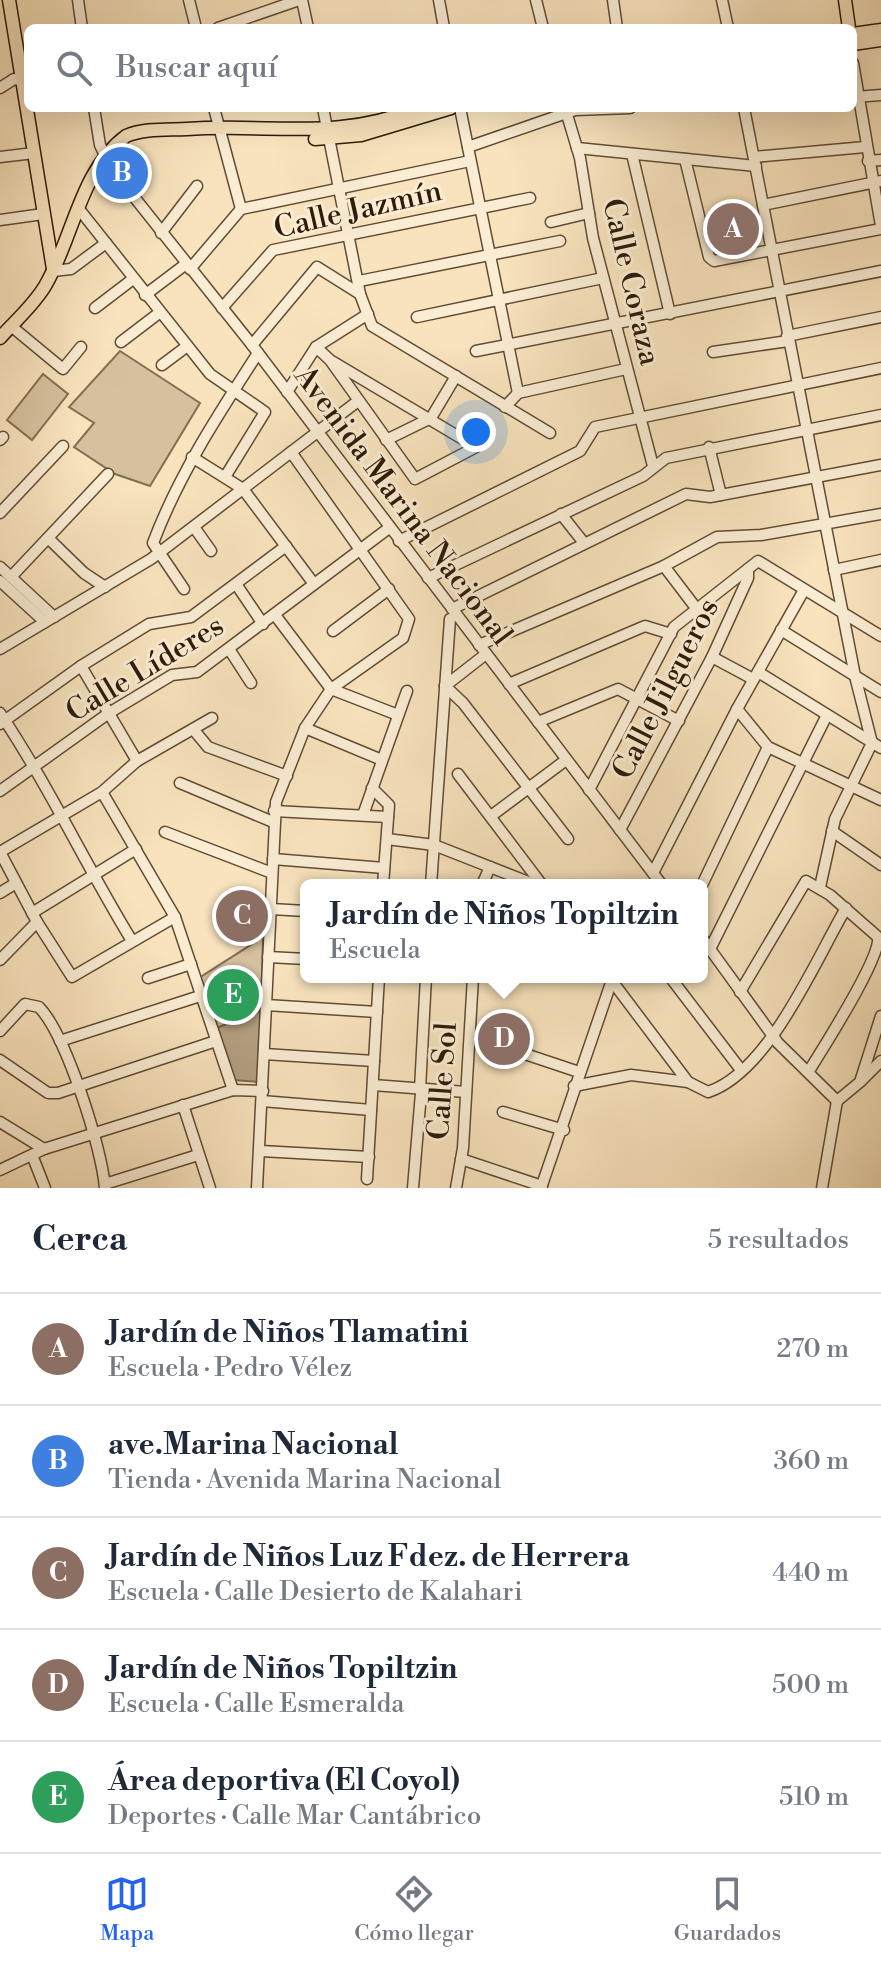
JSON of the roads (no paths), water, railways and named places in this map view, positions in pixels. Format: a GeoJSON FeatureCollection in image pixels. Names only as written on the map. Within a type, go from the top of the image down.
{"type":"FeatureCollection","features":[{"type":"Feature","properties":{"kind":"main road"},"geometry":{"type":"LineString","coordinates":[[9,0],[24,81]]}},
{"type":"Feature","properties":{"kind":"main road"},"geometry":{"type":"LineString","coordinates":[[845,0],[848,24]]}},
{"type":"Feature","properties":{"kind":"main road"},"geometry":{"type":"LineString","coordinates":[[857,33],[881,30]]}},
{"type":"Feature","properties":{"kind":"main road"},"geometry":{"type":"LineString","coordinates":[[857,43],[881,40]]}},
{"type":"Feature","properties":{"kind":"main road"},"geometry":{"type":"LineString","coordinates":[[28,112],[53,271]]}},
{"type":"Feature","properties":{"kind":"main road"},"geometry":{"type":"LineString","coordinates":[[328,135],[409,112]]}},
{"type":"Feature","properties":{"kind":"main road"},"geometry":{"type":"LineString","coordinates":[[3,333],[35,301],[53,271],[105,157],[114,144],[133,132],[328,135],[391,128],[439,112]]}},
{"type":"Feature","properties":{"kind":"street"},"geometry":{"type":"LineString","coordinates":[[78,0],[81,24]]}},
{"type":"Feature","properties":{"kind":"street"},"geometry":{"type":"LineString","coordinates":[[189,0],[195,24]]}},
{"type":"Feature","properties":{"kind":"street"},"geometry":{"type":"LineString","coordinates":[[230,24],[300,0],[307,24]]}},
{"type":"Feature","properties":{"kind":"street"},"geometry":{"type":"LineString","coordinates":[[439,0],[443,24]]}},
{"type":"Feature","properties":{"kind":"street"},"geometry":{"type":"LineString","coordinates":[[536,0],[542,24]]}},
{"type":"Feature","properties":{"kind":"street"},"geometry":{"type":"LineString","coordinates":[[613,0],[616,24]]}},
{"type":"Feature","properties":{"kind":"street"},"geometry":{"type":"LineString","coordinates":[[722,0],[727,24]]}},
{"type":"Feature","properties":{"kind":"street"},"geometry":{"type":"LineString","coordinates":[[0,88],[14,79],[24,81]]}},
{"type":"Feature","properties":{"kind":"street"},"geometry":{"type":"LineString","coordinates":[[857,97],[881,95]]}},
{"type":"Feature","properties":{"kind":"street"},"geometry":{"type":"LineString","coordinates":[[685,159],[711,260],[881,228],[877,182],[868,161],[857,103]]}},
{"type":"Feature","properties":{"kind":"street"},"geometry":{"type":"LineString","coordinates":[[93,112],[105,157]]}},
{"type":"Feature","properties":{"kind":"street"},"geometry":{"type":"LineString","coordinates":[[215,112],[241,209]]}},
{"type":"Feature","properties":{"kind":"street"},"geometry":{"type":"LineString","coordinates":[[324,112],[360,294],[372,326],[550,433]]}},
{"type":"Feature","properties":{"kind":"street"},"geometry":{"type":"LineString","coordinates":[[461,112],[518,393]]}},
{"type":"Feature","properties":{"kind":"street"},"geometry":{"type":"LineString","coordinates":[[468,147],[561,112]]}},
{"type":"Feature","properties":{"kind":"street","name":"Calle Coraza"},"geometry":{"type":"LineString","coordinates":[[567,112],[577,148],[603,278],[653,466]]}},
{"type":"Feature","properties":{"kind":"street"},"geometry":{"type":"LineString","coordinates":[[745,112],[855,676],[877,745],[832,831],[820,887]]}},
{"type":"Feature","properties":{"kind":"street"},"geometry":{"type":"LineString","coordinates":[[577,148],[685,159],[755,162],[865,147]]}},
{"type":"Feature","properties":{"kind":"street"},"geometry":{"type":"LineString","coordinates":[[0,157],[34,153]]}},
{"type":"Feature","properties":{"kind":"street"},"geometry":{"type":"LineString","coordinates":[[632,154],[670,314]]}},
{"type":"Feature","properties":{"kind":"street","name":"Avenida Marina Nacional"},"geometry":{"type":"LineString","coordinates":[[105,157],[161,233],[255,349],[428,578],[451,614],[483,650],[658,879]]}},
{"type":"Feature","properties":{"kind":"street"},"geometry":{"type":"LineString","coordinates":[[868,161],[881,160]]}},
{"type":"Feature","properties":{"kind":"street"},"geometry":{"type":"LineString","coordinates":[[145,295],[188,266],[241,209],[470,161]]}},
{"type":"Feature","properties":{"kind":"street"},"geometry":{"type":"LineString","coordinates":[[763,205],[877,182]]}},
{"type":"Feature","properties":{"kind":"street"},"geometry":{"type":"LineString","coordinates":[[161,233],[197,186]]}},
{"type":"Feature","properties":{"kind":"street","name":"Calle Jazmín"},"geometry":{"type":"LineString","coordinates":[[222,308],[267,253],[530,198]]}},
{"type":"Feature","properties":{"kind":"street"},"geometry":{"type":"LineString","coordinates":[[79,209],[210,374],[265,412],[225,477]]}},
{"type":"Feature","properties":{"kind":"street"},"geometry":{"type":"LineString","coordinates":[[551,222],[589,213]]}},
{"type":"Feature","properties":{"kind":"street"},"geometry":{"type":"LineString","coordinates":[[0,220],[43,214]]}},
{"type":"Feature","properties":{"kind":"street"},"geometry":{"type":"LineString","coordinates":[[359,281],[560,241]]}},
{"type":"Feature","properties":{"kind":"street"},"geometry":{"type":"LineString","coordinates":[[53,271],[71,269],[106,243]]}},
{"type":"Feature","properties":{"kind":"street"},"geometry":{"type":"LineString","coordinates":[[184,589],[153,543],[171,495],[255,349],[317,267],[360,294]]}},
{"type":"Feature","properties":{"kind":"street"},"geometry":{"type":"LineString","coordinates":[[476,351],[510,347],[881,271]]}},
{"type":"Feature","properties":{"kind":"street"},"geometry":{"type":"LineString","coordinates":[[417,317],[603,278]]}},
{"type":"Feature","properties":{"kind":"street"},"geometry":{"type":"LineString","coordinates":[[95,308],[133,279]]}},
{"type":"Feature","properties":{"kind":"street"},"geometry":{"type":"LineString","coordinates":[[121,342],[159,313]]}},
{"type":"Feature","properties":{"kind":"street"},"geometry":{"type":"LineString","coordinates":[[287,392],[316,347],[368,314]]}},
{"type":"Feature","properties":{"kind":"street"},"geometry":{"type":"LineString","coordinates":[[713,352],[788,339],[881,317]]}},
{"type":"Feature","properties":{"kind":"street"},"geometry":{"type":"LineString","coordinates":[[3,333],[63,369],[81,347]]}},
{"type":"Feature","properties":{"kind":"street"},"geometry":{"type":"LineString","coordinates":[[162,365],[186,347]]}},
{"type":"Feature","properties":{"kind":"street"},"geometry":{"type":"LineString","coordinates":[[316,347],[330,360],[415,479],[476,447],[330,360]]}},
{"type":"Feature","properties":{"kind":"street"},"geometry":{"type":"LineString","coordinates":[[399,541],[580,451],[595,427],[881,368]]}},
{"type":"Feature","properties":{"kind":"street"},"geometry":{"type":"LineString","coordinates":[[505,407],[518,393],[626,369]]}},
{"type":"Feature","properties":{"kind":"street"},"geometry":{"type":"LineString","coordinates":[[386,440],[431,418],[456,376]]}},
{"type":"Feature","properties":{"kind":"street"},"geometry":{"type":"LineString","coordinates":[[0,649],[158,554],[358,401]]}},
{"type":"Feature","properties":{"kind":"street"},"geometry":{"type":"LineString","coordinates":[[428,578],[643,476],[666,458],[881,415]]}},
{"type":"Feature","properties":{"kind":"street"},"geometry":{"type":"LineString","coordinates":[[0,513],[63,446]]}},
{"type":"Feature","properties":{"kind":"street"},"geometry":{"type":"LineString","coordinates":[[709,447],[721,495]]}},
{"type":"Feature","properties":{"kind":"street"},"geometry":{"type":"LineString","coordinates":[[257,1188],[274,816],[305,728],[331,689],[406,635],[409,615],[291,452]]}},
{"type":"Feature","properties":{"kind":"street"},"geometry":{"type":"LineString","coordinates":[[192,457],[243,489],[314,584]]}},
{"type":"Feature","properties":{"kind":"street"},"geometry":{"type":"LineString","coordinates":[[431,879],[451,614],[584,543],[686,494],[704,498],[881,465]]}},
{"type":"Feature","properties":{"kind":"street"},"geometry":{"type":"LineString","coordinates":[[4,584],[108,474]]}},
{"type":"Feature","properties":{"kind":"street"},"geometry":{"type":"LineString","coordinates":[[561,514],[584,543]]}},
{"type":"Feature","properties":{"kind":"street"},"geometry":{"type":"LineString","coordinates":[[445,686],[483,650],[664,566],[723,535],[761,535],[881,514]]}},
{"type":"Feature","properties":{"kind":"street"},"geometry":{"type":"LineString","coordinates":[[194,527],[211,551]]}},
{"type":"Feature","properties":{"kind":"street","name":"Calle Líderes"},"geometry":{"type":"LineString","coordinates":[[0,791],[109,713],[172,675],[197,672],[389,528]]}},
{"type":"Feature","properties":{"kind":"street"},"geometry":{"type":"LineString","coordinates":[[48,538],[84,573],[105,587]]}},
{"type":"Feature","properties":{"kind":"street"},"geometry":{"type":"LineString","coordinates":[[132,941],[58,815],[36,766],[2,719],[149,624],[191,617],[286,546]]}},
{"type":"Feature","properties":{"kind":"street"},"geometry":{"type":"LineString","coordinates":[[834,570],[881,560]]}},
{"type":"Feature","properties":{"kind":"street"},"geometry":{"type":"LineString","coordinates":[[589,790],[679,622],[758,561],[881,636]]}},
{"type":"Feature","properties":{"kind":"street"},"geometry":{"type":"LineString","coordinates":[[664,566],[696,608]]}},
{"type":"Feature","properties":{"kind":"street"},"geometry":{"type":"LineString","coordinates":[[0,567],[4,584],[50,620]]}},
{"type":"Feature","properties":{"kind":"street","name":"Calle Jilgueros"},"geometry":{"type":"LineString","coordinates":[[620,830],[712,657],[748,578],[748,569]]}},
{"type":"Feature","properties":{"kind":"street"},"geometry":{"type":"LineString","coordinates":[[236,584],[263,624]]}},
{"type":"Feature","properties":{"kind":"street"},"geometry":{"type":"LineString","coordinates":[[333,631],[389,589]]}},
{"type":"Feature","properties":{"kind":"street"},"geometry":{"type":"LineString","coordinates":[[653,873],[737,709],[804,590]]}},
{"type":"Feature","properties":{"kind":"street"},"geometry":{"type":"LineString","coordinates":[[275,615],[331,689],[398,715]]}},
{"type":"Feature","properties":{"kind":"street"},"geometry":{"type":"LineString","coordinates":[[509,684],[651,625],[671,634]]}},
{"type":"Feature","properties":{"kind":"street"},"geometry":{"type":"LineString","coordinates":[[781,630],[881,692]]}},
{"type":"Feature","properties":{"kind":"street"},"geometry":{"type":"LineString","coordinates":[[229,649],[251,683]]}},
{"type":"Feature","properties":{"kind":"street"},"geometry":{"type":"LineString","coordinates":[[712,657],[756,676],[877,745]]}},
{"type":"Feature","properties":{"kind":"street"},"geometry":{"type":"LineString","coordinates":[[81,666],[137,761]]}},
{"type":"Feature","properties":{"kind":"street"},"geometry":{"type":"LineString","coordinates":[[445,686],[463,703],[568,839]]}},
{"type":"Feature","properties":{"kind":"street"},"geometry":{"type":"LineString","coordinates":[[538,722],[618,689],[679,721]]}},
{"type":"Feature","properties":{"kind":"street"},"geometry":{"type":"LineString","coordinates":[[363,815],[407,691]]}},
{"type":"Feature","properties":{"kind":"street"},"geometry":{"type":"LineString","coordinates":[[737,709],[768,747],[881,800]]}},
{"type":"Feature","properties":{"kind":"street"},"geometry":{"type":"LineString","coordinates":[[710,949],[827,715]]}},
{"type":"Feature","properties":{"kind":"street"},"geometry":{"type":"LineString","coordinates":[[175,917],[72,977],[34,918],[0,852],[58,815],[102,792],[137,761],[212,718]]}},
{"type":"Feature","properties":{"kind":"street"},"geometry":{"type":"LineString","coordinates":[[305,728],[382,760]]}},
{"type":"Feature","properties":{"kind":"street"},"geometry":{"type":"LineString","coordinates":[[193,729],[208,747],[287,776]]}},
{"type":"Feature","properties":{"kind":"street"},"geometry":{"type":"LineString","coordinates":[[705,879],[768,747]]}},
{"type":"Feature","properties":{"kind":"street"},"geometry":{"type":"LineString","coordinates":[[491,816],[566,760]]}},
{"type":"Feature","properties":{"kind":"street"},"geometry":{"type":"LineString","coordinates":[[458,774],[538,879]]}},
{"type":"Feature","properties":{"kind":"street"},"geometry":{"type":"LineString","coordinates":[[180,783],[274,816],[388,817]]}},
{"type":"Feature","properties":{"kind":"street"},"geometry":{"type":"LineString","coordinates":[[372,788],[386,798],[388,817],[383,879]]}},
{"type":"Feature","properties":{"kind":"street"},"geometry":{"type":"LineString","coordinates":[[102,792],[175,917],[233,1090]]}},
{"type":"Feature","properties":{"kind":"street"},"geometry":{"type":"LineString","coordinates":[[832,831],[881,865]]}},
{"type":"Feature","properties":{"kind":"street"},"geometry":{"type":"LineString","coordinates":[[165,832],[272,873]]}},
{"type":"Feature","properties":{"kind":"street"},"geometry":{"type":"LineString","coordinates":[[387,839],[434,845],[521,879]]}},
{"type":"Feature","properties":{"kind":"street"},"geometry":{"type":"LineString","coordinates":[[0,960],[34,918],[92,875],[136,849]]}},
{"type":"Feature","properties":{"kind":"street"},"geometry":{"type":"LineString","coordinates":[[273,859],[384,868]]}},
{"type":"Feature","properties":{"kind":"street"},"geometry":{"type":"LineString","coordinates":[[485,879],[490,867]]}},
{"type":"Feature","properties":{"kind":"street"},"geometry":{"type":"LineString","coordinates":[[740,992],[806,881],[820,887],[846,908],[881,942],[869,972],[809,1071]]}},
{"type":"Feature","properties":{"kind":"street"},"geometry":{"type":"LineString","coordinates":[[0,893],[16,883]]}},
{"type":"Feature","properties":{"kind":"street"},"geometry":{"type":"LineString","coordinates":[[574,1086],[622,1075],[688,1082],[708,1092],[741,1070],[773,1036],[846,908]]}},
{"type":"Feature","properties":{"kind":"street"},"geometry":{"type":"LineString","coordinates":[[271,909],[300,911]]}},
{"type":"Feature","properties":{"kind":"street"},"geometry":{"type":"LineString","coordinates":[[708,946],[773,1036],[837,1101]]}},
{"type":"Feature","properties":{"kind":"street"},"geometry":{"type":"LineString","coordinates":[[268,957],[300,959]]}},
{"type":"Feature","properties":{"kind":"street"},"geometry":{"type":"LineString","coordinates":[[148,978],[191,964]]}},
{"type":"Feature","properties":{"kind":"street"},"geometry":{"type":"LineString","coordinates":[[367,1179],[379,983]]}},
{"type":"Feature","properties":{"kind":"street"},"geometry":{"type":"LineString","coordinates":[[413,1188],[426,983]]}},
{"type":"Feature","properties":{"kind":"street","name":"Calle Sol"},"geometry":{"type":"LineString","coordinates":[[456,1188],[461,1159],[473,983]]}},
{"type":"Feature","properties":{"kind":"street"},"geometry":{"type":"LineString","coordinates":[[461,1159],[542,1187],[564,1130],[574,1086],[612,983]]}},
{"type":"Feature","properties":{"kind":"street"},"geometry":{"type":"LineString","coordinates":[[616,983],[688,1082]]}},
{"type":"Feature","properties":{"kind":"street"},"geometry":{"type":"LineString","coordinates":[[675,983],[741,1070]]}},
{"type":"Feature","properties":{"kind":"street"},"geometry":{"type":"LineString","coordinates":[[60,1041],[200,996]]}},
{"type":"Feature","properties":{"kind":"street"},"geometry":{"type":"LineString","coordinates":[[0,1031],[19,1009],[33,1004],[45,1013],[60,1041],[77,1086],[93,1133],[105,1186],[198,1155]]}},
{"type":"Feature","properties":{"kind":"street"},"geometry":{"type":"LineString","coordinates":[[266,1005],[377,1012]]}},
{"type":"Feature","properties":{"kind":"street"},"geometry":{"type":"LineString","coordinates":[[860,1082],[881,1016]]}},
{"type":"Feature","properties":{"kind":"street"},"geometry":{"type":"LineString","coordinates":[[0,1060],[48,1093],[216,1041]]}},
{"type":"Feature","properties":{"kind":"street"},"geometry":{"type":"LineString","coordinates":[[519,1052],[579,1072]]}},
{"type":"Feature","properties":{"kind":"street"},"geometry":{"type":"LineString","coordinates":[[264,1054],[374,1061]]}},
{"type":"Feature","properties":{"kind":"street"},"geometry":{"type":"LineString","coordinates":[[822,1188],[837,1101],[881,1061]]}},
{"type":"Feature","properties":{"kind":"street"},"geometry":{"type":"LineString","coordinates":[[373,1085],[466,1092]]}},
{"type":"Feature","properties":{"kind":"street"},"geometry":{"type":"LineString","coordinates":[[0,1170],[44,1149],[233,1090],[371,1110]]}},
{"type":"Feature","properties":{"kind":"street"},"geometry":{"type":"LineString","coordinates":[[183,1105],[210,1188]]}},
{"type":"Feature","properties":{"kind":"street"},"geometry":{"type":"LineString","coordinates":[[503,1112],[564,1130]]}},
{"type":"Feature","properties":{"kind":"street"},"geometry":{"type":"LineString","coordinates":[[0,1122],[44,1149]]}},
{"type":"Feature","properties":{"kind":"street"},"geometry":{"type":"LineString","coordinates":[[261,1151],[369,1157]]}},
{"type":"Feature","properties":{"kind":"street"},"geometry":{"type":"LineString","coordinates":[[32,1155],[45,1188]]}},
{"type":"Feature","properties":{"kind":"place","name":"ave.Marina Nacional"},"geometry":{"type":"Point","coordinates":[122,173]}},
{"type":"Feature","properties":{"kind":"place","name":"Jardín de Niños Tlamatini"},"geometry":{"type":"Point","coordinates":[733,229]}},
{"type":"Feature","properties":{"kind":"place","name":"Jardín de Niños Luz Fdez. de Herrera"},"geometry":{"type":"Point","coordinates":[242,916]}},
{"type":"Feature","properties":{"kind":"place","name":"Área deportiva (El Coyol)"},"geometry":{"type":"Point","coordinates":[233,995]}},
{"type":"Feature","properties":{"kind":"place","name":"Jardín de Niños Topiltzin"},"geometry":{"type":"Point","coordinates":[504,1039]}}]}
